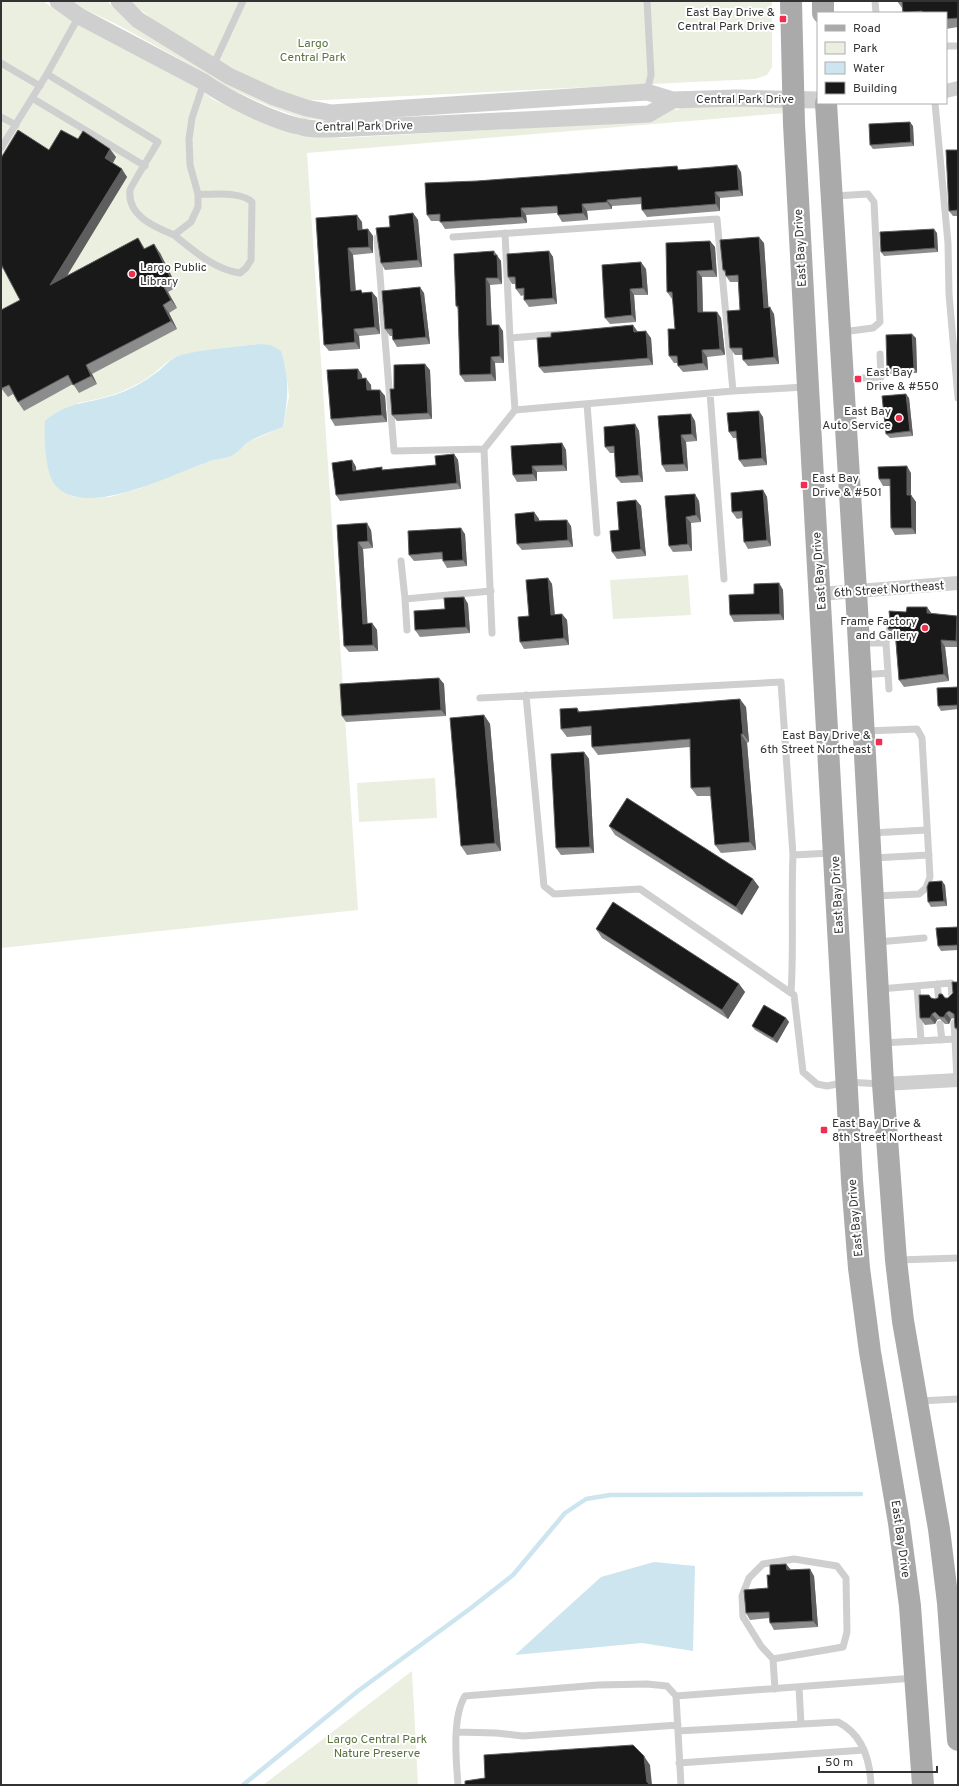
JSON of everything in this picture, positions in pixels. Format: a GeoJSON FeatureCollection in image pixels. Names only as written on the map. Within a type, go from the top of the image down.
{"type":"FeatureCollection","features":[{"type":"Feature","properties":{"kind":"main road","name":"East Bay Drive"},"geometry":{"type":"LineString","coordinates":[[791,1],[795,99],[794,124],[852,1181],[859,1268],[870,1352],[899,1522],[910,1606],[923,1785]]}},
{"type":"Feature","properties":{"kind":"main road"},"geometry":{"type":"LineString","coordinates":[[823,1],[823,12]]}},
{"type":"Feature","properties":{"kind":"main road"},"geometry":{"type":"LineString","coordinates":[[826,104],[856,591],[883,1084],[896,1260],[903,1321],[953,1603],[958,1740]]}},
{"type":"Feature","properties":{"kind":"street","name":"Central Park Drive"},"geometry":{"type":"LineString","coordinates":[[58,1],[79,16],[209,73],[229,76],[274,97],[306,108],[332,113],[647,92],[673,100],[736,98],[817,100]]}},
{"type":"Feature","properties":{"kind":"street","name":"Central Park Drive"},"geometry":{"type":"LineString","coordinates":[[119,1],[138,20],[209,73],[219,92],[267,115],[302,128],[333,129],[649,114],[673,100]]}},
{"type":"Feature","properties":{"kind":"street"},"geometry":{"type":"LineString","coordinates":[[947,91],[958,88]]}},
{"type":"Feature","properties":{"kind":"street","name":"6th Street Northeast"},"geometry":{"type":"LineString","coordinates":[[820,594],[958,583]]}},
{"type":"Feature","properties":{"kind":"street"},"geometry":{"type":"LineString","coordinates":[[883,1084],[957,1080]]}},
{"type":"Feature","properties":{"kind":"lane"},"geometry":{"type":"LineString","coordinates":[[174,235],[191,222],[198,207],[198,194],[190,165],[189,139],[192,118],[209,73],[243,1]]}},
{"type":"Feature","properties":{"kind":"lane"},"geometry":{"type":"LineString","coordinates":[[647,1],[650,75],[647,92]]}},
{"type":"Feature","properties":{"kind":"lane"},"geometry":{"type":"LineString","coordinates":[[875,1],[876,12]]}},
{"type":"Feature","properties":{"kind":"lane"},"geometry":{"type":"LineString","coordinates":[[1,148],[40,86],[79,16]]}},
{"type":"Feature","properties":{"kind":"lane"},"geometry":{"type":"LineString","coordinates":[[947,46],[958,46]]}},
{"type":"Feature","properties":{"kind":"lane"},"geometry":{"type":"LineString","coordinates":[[1,63],[40,86]]}},
{"type":"Feature","properties":{"kind":"lane"},"geometry":{"type":"LineString","coordinates":[[47,74],[158,142],[130,189],[132,207],[142,218],[157,228],[174,235],[205,258],[230,272],[240,273],[246,268],[251,260],[252,202],[247,198],[240,196],[198,194]]}},
{"type":"Feature","properties":{"kind":"lane"},"geometry":{"type":"LineString","coordinates":[[32,98],[145,166]]}},
{"type":"Feature","properties":{"kind":"lane"},"geometry":{"type":"LineString","coordinates":[[936,104],[948,243],[949,294],[958,398]]}},
{"type":"Feature","properties":{"kind":"lane"},"geometry":{"type":"LineString","coordinates":[[1,116],[16,125]]}},
{"type":"Feature","properties":{"kind":"lane"},"geometry":{"type":"LineString","coordinates":[[832,196],[868,194],[874,202],[880,322],[873,328],[840,333]]}},
{"type":"Feature","properties":{"kind":"lane"},"geometry":{"type":"LineString","coordinates":[[453,237],[717,219],[733,392]]}},
{"type":"Feature","properties":{"kind":"lane"},"geometry":{"type":"LineString","coordinates":[[492,633],[484,449],[515,410],[505,233]]}},
{"type":"Feature","properties":{"kind":"lane"},"geometry":{"type":"LineString","coordinates":[[377,238],[394,451],[484,449]]}},
{"type":"Feature","properties":{"kind":"lane"},"geometry":{"type":"LineString","coordinates":[[510,338],[566,333]]}},
{"type":"Feature","properties":{"kind":"lane"},"geometry":{"type":"LineString","coordinates":[[842,379],[881,377],[880,354]]}},
{"type":"Feature","properties":{"kind":"lane"},"geometry":{"type":"LineString","coordinates":[[515,410],[808,387]]}},
{"type":"Feature","properties":{"kind":"lane"},"geometry":{"type":"LineString","coordinates":[[710,394],[724,578]]}},
{"type":"Feature","properties":{"kind":"lane"},"geometry":{"type":"LineString","coordinates":[[587,404],[597,533]]}},
{"type":"Feature","properties":{"kind":"lane"},"geometry":{"type":"LineString","coordinates":[[401,561],[407,630]]}},
{"type":"Feature","properties":{"kind":"lane"},"geometry":{"type":"LineString","coordinates":[[405,599],[491,591]]}},
{"type":"Feature","properties":{"kind":"lane"},"geometry":{"type":"LineString","coordinates":[[888,689],[886,643],[890,626]]}},
{"type":"Feature","properties":{"kind":"lane"},"geometry":{"type":"LineString","coordinates":[[859,643],[886,643]]}},
{"type":"Feature","properties":{"kind":"lane"},"geometry":{"type":"LineString","coordinates":[[860,675],[888,673]]}},
{"type":"Feature","properties":{"kind":"lane"},"geometry":{"type":"LineString","coordinates":[[480,698],[781,682],[793,855],[794,954],[791,993]]}},
{"type":"Feature","properties":{"kind":"lane"},"geometry":{"type":"LineString","coordinates":[[526,695],[544,886],[554,894],[640,889],[794,995],[803,1072],[817,1084],[827,1086],[847,1082],[883,1084]]}},
{"type":"Feature","properties":{"kind":"lane"},"geometry":{"type":"LineString","coordinates":[[864,731],[917,729],[922,738],[929,855],[930,877],[926,888],[919,894],[873,896]]}},
{"type":"Feature","properties":{"kind":"lane"},"geometry":{"type":"LineString","coordinates":[[869,833],[927,830]]}},
{"type":"Feature","properties":{"kind":"lane"},"geometry":{"type":"LineString","coordinates":[[793,855],[835,852]]}},
{"type":"Feature","properties":{"kind":"lane"},"geometry":{"type":"LineString","coordinates":[[871,859],[929,855]]}},
{"type":"Feature","properties":{"kind":"lane"},"geometry":{"type":"LineString","coordinates":[[875,942],[924,938]]}},
{"type":"Feature","properties":{"kind":"lane"},"geometry":{"type":"LineString","coordinates":[[878,989],[952,983],[952,1000]]}},
{"type":"Feature","properties":{"kind":"lane"},"geometry":{"type":"LineString","coordinates":[[937,984],[939,1001]]}},
{"type":"Feature","properties":{"kind":"lane"},"geometry":{"type":"LineString","coordinates":[[917,986],[921,1040]]}},
{"type":"Feature","properties":{"kind":"lane"},"geometry":{"type":"LineString","coordinates":[[954,1023],[957,1080]]}},
{"type":"Feature","properties":{"kind":"lane"},"geometry":{"type":"LineString","coordinates":[[940,1024],[942,1040]]}},
{"type":"Feature","properties":{"kind":"lane"},"geometry":{"type":"LineString","coordinates":[[881,1043],[955,1039]]}},
{"type":"Feature","properties":{"kind":"lane"},"geometry":{"type":"LineString","coordinates":[[896,1260],[958,1258]]}},
{"type":"Feature","properties":{"kind":"lane"},"geometry":{"type":"LineString","coordinates":[[917,1401],[958,1399]]}},
{"type":"Feature","properties":{"kind":"lane"},"geometry":{"type":"LineString","coordinates":[[773,1659],[843,1647],[847,1632],[846,1578],[837,1566],[794,1559],[763,1564],[749,1578],[742,1596],[743,1617],[761,1646],[773,1659],[775,1689]]}},
{"type":"Feature","properties":{"kind":"lane"},"geometry":{"type":"LineString","coordinates":[[676,1696],[916,1678]]}},
{"type":"Feature","properties":{"kind":"lane"},"geometry":{"type":"LineString","coordinates":[[458,1785],[455,1754],[459,1705],[465,1696],[598,1685],[648,1684],[668,1686],[676,1696],[680,1785]]}},
{"type":"Feature","properties":{"kind":"lane"},"geometry":{"type":"LineString","coordinates":[[799,1687],[801,1724]]}},
{"type":"Feature","properties":{"kind":"lane"},"geometry":{"type":"LineString","coordinates":[[457,1732],[496,1733],[523,1736],[838,1722],[848,1727],[857,1737],[864,1750],[871,1772],[871,1785]]}},
{"type":"Feature","properties":{"kind":"lane"},"geometry":{"type":"LineString","coordinates":[[679,1763],[864,1750]]}},
{"type":"Feature","properties":{"kind":"green space"},"geometry":{"type":"Polygon","coordinates":[[[1,1],[43,1],[73,22],[199,89],[214,100],[262,122],[298,135],[341,138],[654,121],[674,109],[678,110],[680,108],[735,106],[785,107],[785,113],[307,153],[358,910],[1,948],[1,1]],[[258,344],[196,352],[176,357],[149,377],[123,391],[106,397],[78,403],[71,496],[84,498],[110,497],[138,489],[206,462],[232,455],[250,441],[283,427],[289,396],[285,364],[258,344]]]}},
{"type":"Feature","properties":{"kind":"green space"},"geometry":{"type":"Polygon","coordinates":[[[73,1],[107,1],[133,27],[208,71],[270,104],[302,116],[324,120],[304,119],[271,107],[224,86],[209,75],[116,24],[84,9],[73,1]]]}},
{"type":"Feature","properties":{"kind":"green space","name":"Largo Central Park"},"geometry":{"type":"Polygon","coordinates":[[[129,1],[772,1],[772,67],[767,75],[755,79],[304,100],[281,93],[181,41],[129,1]]]}},
{"type":"Feature","properties":{"kind":"green space"},"geometry":{"type":"Polygon","coordinates":[[[688,575],[691,615],[613,619],[610,580],[688,575]]]}},
{"type":"Feature","properties":{"kind":"green space"},"geometry":{"type":"Polygon","coordinates":[[[435,778],[437,818],[359,822],[357,783],[435,778]]]}},
{"type":"Feature","properties":{"kind":"green space","name":"Largo Central Park Nature Preserve"},"geometry":{"type":"Polygon","coordinates":[[[412,1671],[418,1785],[263,1785],[412,1671]]]}},
{"type":"Feature","properties":{"kind":"water"},"geometry":{"type":"Polygon","coordinates":[[[258,344],[271,345],[281,351],[287,380],[286,407],[283,427],[250,441],[231,456],[208,462],[151,484],[108,496],[87,498],[70,495],[56,486],[52,481],[47,465],[45,421],[54,414],[63,409],[81,403],[110,396],[130,389],[160,370],[172,359],[181,355],[258,344]]]}},
{"type":"Feature","properties":{"kind":"water"},"geometry":{"type":"Polygon","coordinates":[[[654,1562],[695,1566],[693,1651],[642,1643],[515,1655],[601,1577],[654,1562]]]}},
{"type":"Feature","properties":{"kind":"building"},"geometry":{"type":"Polygon","coordinates":[[[902,1],[958,1],[958,18],[947,19],[947,12],[903,12],[902,1]]]}},
{"type":"Feature","properties":{"kind":"building"},"geometry":{"type":"Polygon","coordinates":[[[910,122],[911,142],[870,145],[869,124],[910,122]]]}},
{"type":"Feature","properties":{"kind":"building","name":"Largo Public Library"},"geometry":{"type":"Polygon","coordinates":[[[18,130],[49,150],[61,130],[78,139],[83,131],[110,149],[105,158],[122,169],[50,285],[138,238],[144,249],[154,244],[171,279],[162,284],[171,300],[163,305],[171,321],[86,365],[91,376],[73,385],[68,375],[18,402],[9,385],[2,388],[1,387],[1,310],[20,300],[1,264],[1,158],[18,130]]]}},
{"type":"Feature","properties":{"kind":"building"},"geometry":{"type":"Polygon","coordinates":[[[946,150],[958,150],[958,210],[949,211],[946,150]]]}},
{"type":"Feature","properties":{"kind":"building"},"geometry":{"type":"Polygon","coordinates":[[[737,165],[739,190],[715,192],[716,204],[642,210],[641,197],[582,204],[583,213],[558,215],[557,206],[521,208],[522,217],[440,222],[440,214],[427,215],[425,183],[477,181],[677,166],[678,170],[737,165]]]}},
{"type":"Feature","properties":{"kind":"building"},"geometry":{"type":"Polygon","coordinates":[[[413,213],[418,260],[381,263],[376,228],[390,227],[389,216],[413,213]]]}},
{"type":"Feature","properties":{"kind":"building"},"geometry":{"type":"Polygon","coordinates":[[[357,215],[358,230],[368,229],[369,247],[348,248],[351,291],[361,290],[362,293],[372,292],[375,327],[354,329],[355,342],[324,345],[316,218],[357,215]]]}},
{"type":"Feature","properties":{"kind":"building"},"geometry":{"type":"Polygon","coordinates":[[[934,229],[935,248],[881,252],[880,232],[934,229]]]}},
{"type":"Feature","properties":{"kind":"building"},"geometry":{"type":"Polygon","coordinates":[[[759,237],[764,308],[770,307],[774,357],[743,360],[742,348],[730,348],[727,311],[740,310],[738,275],[726,276],[725,270],[723,270],[720,240],[759,237]]]}},
{"type":"Feature","properties":{"kind":"building"},"geometry":{"type":"Polygon","coordinates":[[[710,241],[713,270],[697,271],[698,312],[717,312],[720,349],[702,350],[703,363],[678,366],[677,356],[669,356],[668,329],[675,329],[672,292],[667,292],[666,243],[710,241]]]}},
{"type":"Feature","properties":{"kind":"building"},"geometry":{"type":"Polygon","coordinates":[[[494,251],[494,255],[497,255],[498,278],[486,278],[487,325],[499,325],[500,356],[491,357],[491,374],[460,375],[458,306],[456,306],[454,254],[494,251]]]}},
{"type":"Feature","properties":{"kind":"building"},"geometry":{"type":"Polygon","coordinates":[[[549,251],[553,298],[524,300],[524,288],[516,289],[515,277],[508,277],[507,254],[549,251]]]}},
{"type":"Feature","properties":{"kind":"building"},"geometry":{"type":"Polygon","coordinates":[[[641,262],[643,288],[630,289],[632,315],[605,318],[602,265],[641,262]]]}},
{"type":"Feature","properties":{"kind":"building"},"geometry":{"type":"Polygon","coordinates":[[[420,287],[426,337],[393,340],[392,329],[385,329],[382,291],[420,287]]]}},
{"type":"Feature","properties":{"kind":"building"},"geometry":{"type":"Polygon","coordinates":[[[633,325],[634,332],[646,331],[648,358],[539,367],[537,338],[551,337],[551,333],[633,325]]]}},
{"type":"Feature","properties":{"kind":"building"},"geometry":{"type":"Polygon","coordinates":[[[912,334],[914,368],[887,370],[886,335],[912,334]]]}},
{"type":"Feature","properties":{"kind":"building"},"geometry":{"type":"Polygon","coordinates":[[[425,364],[428,413],[392,415],[390,389],[394,389],[394,365],[425,364]]]}},
{"type":"Feature","properties":{"kind":"building"},"geometry":{"type":"Polygon","coordinates":[[[358,369],[358,379],[366,378],[367,390],[380,390],[382,415],[331,419],[327,370],[358,369]]]}},
{"type":"Feature","properties":{"kind":"building","name":"East Bay Auto Service"},"geometry":{"type":"Polygon","coordinates":[[[906,394],[910,431],[886,434],[882,396],[906,394]]]}},
{"type":"Feature","properties":{"kind":"building"},"geometry":{"type":"Polygon","coordinates":[[[759,411],[762,458],[739,460],[736,431],[729,432],[727,413],[759,411]]]}},
{"type":"Feature","properties":{"kind":"building"},"geometry":{"type":"Polygon","coordinates":[[[691,414],[692,434],[681,435],[684,464],[662,465],[658,416],[691,414]]]}},
{"type":"Feature","properties":{"kind":"building"},"geometry":{"type":"Polygon","coordinates":[[[635,424],[639,475],[616,477],[614,446],[605,447],[604,427],[635,424]]]}},
{"type":"Feature","properties":{"kind":"building"},"geometry":{"type":"Polygon","coordinates":[[[562,443],[563,465],[532,466],[533,474],[513,475],[511,446],[562,443]]]}},
{"type":"Feature","properties":{"kind":"building"},"geometry":{"type":"Polygon","coordinates":[[[454,454],[457,483],[336,495],[332,463],[352,460],[353,471],[382,467],[382,470],[436,465],[435,456],[454,454]]]}},
{"type":"Feature","properties":{"kind":"building"},"geometry":{"type":"Polygon","coordinates":[[[907,466],[907,495],[911,495],[912,528],[891,528],[890,479],[879,479],[878,467],[907,466]]]}},
{"type":"Feature","properties":{"kind":"building"},"geometry":{"type":"Polygon","coordinates":[[[763,490],[767,540],[744,542],[742,511],[732,512],[731,493],[763,490]]]}},
{"type":"Feature","properties":{"kind":"building"},"geometry":{"type":"Polygon","coordinates":[[[695,494],[696,515],[686,517],[688,544],[669,546],[665,496],[695,494]]]}},
{"type":"Feature","properties":{"kind":"building"},"geometry":{"type":"Polygon","coordinates":[[[636,500],[641,549],[612,552],[610,531],[619,530],[617,502],[636,500]]]}},
{"type":"Feature","properties":{"kind":"building"},"geometry":{"type":"Polygon","coordinates":[[[534,512],[535,521],[567,520],[568,540],[517,544],[515,514],[534,512]]]}},
{"type":"Feature","properties":{"kind":"building"},"geometry":{"type":"Polygon","coordinates":[[[367,523],[368,541],[358,542],[363,624],[372,623],[373,645],[344,646],[337,525],[367,523]]]}},
{"type":"Feature","properties":{"kind":"building"},"geometry":{"type":"Polygon","coordinates":[[[461,528],[463,560],[443,561],[442,552],[409,555],[408,531],[461,528]]]}},
{"type":"Feature","properties":{"kind":"building"},"geometry":{"type":"Polygon","coordinates":[[[548,578],[551,615],[562,614],[564,638],[520,642],[518,617],[529,616],[526,580],[548,578]]]}},
{"type":"Feature","properties":{"kind":"building"},"geometry":{"type":"Polygon","coordinates":[[[779,583],[780,614],[730,615],[729,595],[754,594],[754,584],[779,583]]]}},
{"type":"Feature","properties":{"kind":"building"},"geometry":{"type":"Polygon","coordinates":[[[464,597],[466,627],[415,630],[414,611],[445,609],[444,598],[464,597]]]}},
{"type":"Feature","properties":{"kind":"building"},"geometry":{"type":"Polygon","coordinates":[[[907,607],[927,607],[927,613],[957,616],[956,641],[941,640],[944,674],[899,680],[895,629],[888,629],[890,620],[889,611],[906,612],[907,607]]]}},
{"type":"Feature","properties":{"kind":"building"},"geometry":{"type":"Polygon","coordinates":[[[439,678],[441,710],[342,716],[340,684],[439,678]]]}},
{"type":"Feature","properties":{"kind":"building"},"geometry":{"type":"Polygon","coordinates":[[[958,687],[958,705],[938,706],[937,688],[958,687]]]}},
{"type":"Feature","properties":{"kind":"building"},"geometry":{"type":"Polygon","coordinates":[[[740,699],[743,734],[741,734],[750,842],[715,845],[710,787],[691,788],[690,739],[592,747],[591,726],[561,729],[560,709],[577,708],[578,712],[740,699]]]}},
{"type":"Feature","properties":{"kind":"building"},"geometry":{"type":"Polygon","coordinates":[[[484,715],[495,843],[461,846],[450,718],[484,715]]]}},
{"type":"Feature","properties":{"kind":"building"},"geometry":{"type":"Polygon","coordinates":[[[584,752],[590,847],[556,848],[551,754],[584,752]]]}},
{"type":"Feature","properties":{"kind":"building"},"geometry":{"type":"Polygon","coordinates":[[[627,798],[753,879],[736,907],[609,826],[627,798]]]}},
{"type":"Feature","properties":{"kind":"building"},"geometry":{"type":"Polygon","coordinates":[[[942,881],[944,901],[928,902],[927,887],[929,882],[942,881]]]}},
{"type":"Feature","properties":{"kind":"building"},"geometry":{"type":"Polygon","coordinates":[[[613,902],[739,984],[722,1010],[596,929],[613,902]]]}},
{"type":"Feature","properties":{"kind":"building"},"geometry":{"type":"Polygon","coordinates":[[[958,927],[958,945],[938,946],[936,928],[958,927]]]}},
{"type":"Feature","properties":{"kind":"building"},"geometry":{"type":"Polygon","coordinates":[[[952,982],[958,982],[958,1028],[955,1028],[954,1014],[949,1011],[944,1017],[940,1017],[935,1012],[930,1018],[920,1018],[919,995],[929,995],[931,998],[935,999],[938,998],[939,994],[942,994],[945,998],[948,998],[953,993],[952,982]]]}},
{"type":"Feature","properties":{"kind":"building"},"geometry":{"type":"Polygon","coordinates":[[[764,1005],[786,1018],[773,1038],[752,1026],[764,1005]]]}},
{"type":"Feature","properties":{"kind":"building"},"geometry":{"type":"Polygon","coordinates":[[[786,1564],[787,1570],[810,1569],[813,1621],[770,1623],[769,1612],[746,1613],[744,1590],[768,1588],[767,1575],[770,1575],[770,1565],[786,1564]]]}},
{"type":"Feature","properties":{"kind":"building"},"geometry":{"type":"Polygon","coordinates":[[[633,1745],[644,1756],[647,1782],[650,1785],[465,1785],[465,1781],[485,1778],[484,1755],[633,1745]]]}},
{"type":"Feature","properties":{"kind":"waterway"},"geometry":{"type":"LineString","coordinates":[[243,1785],[358,1691],[471,1608],[513,1575],[565,1513],[586,1499],[610,1495],[861,1494]]}},
{"type":"Feature","properties":{"kind":"place","name":"East Bay Drive & Central Park Drive"},"geometry":{"type":"Point","coordinates":[783,19]}},
{"type":"Feature","properties":{"kind":"place","name":"Largo Public Library"},"geometry":{"type":"Point","coordinates":[132,274]}},
{"type":"Feature","properties":{"kind":"place","name":"East Bay Drive & #550"},"geometry":{"type":"Point","coordinates":[858,379]}},
{"type":"Feature","properties":{"kind":"place","name":"East Bay Auto Service"},"geometry":{"type":"Point","coordinates":[899,418]}},
{"type":"Feature","properties":{"kind":"place","name":"East Bay Drive & #501"},"geometry":{"type":"Point","coordinates":[804,485]}},
{"type":"Feature","properties":{"kind":"place","name":"Frame Factory and Gallery"},"geometry":{"type":"Point","coordinates":[925,628]}},
{"type":"Feature","properties":{"kind":"place","name":"East Bay Drive & 6th Street Northeast"},"geometry":{"type":"Point","coordinates":[879,742]}},
{"type":"Feature","properties":{"kind":"place","name":"East Bay Drive & 8th Street Northeast"},"geometry":{"type":"Point","coordinates":[824,1130]}}]}
